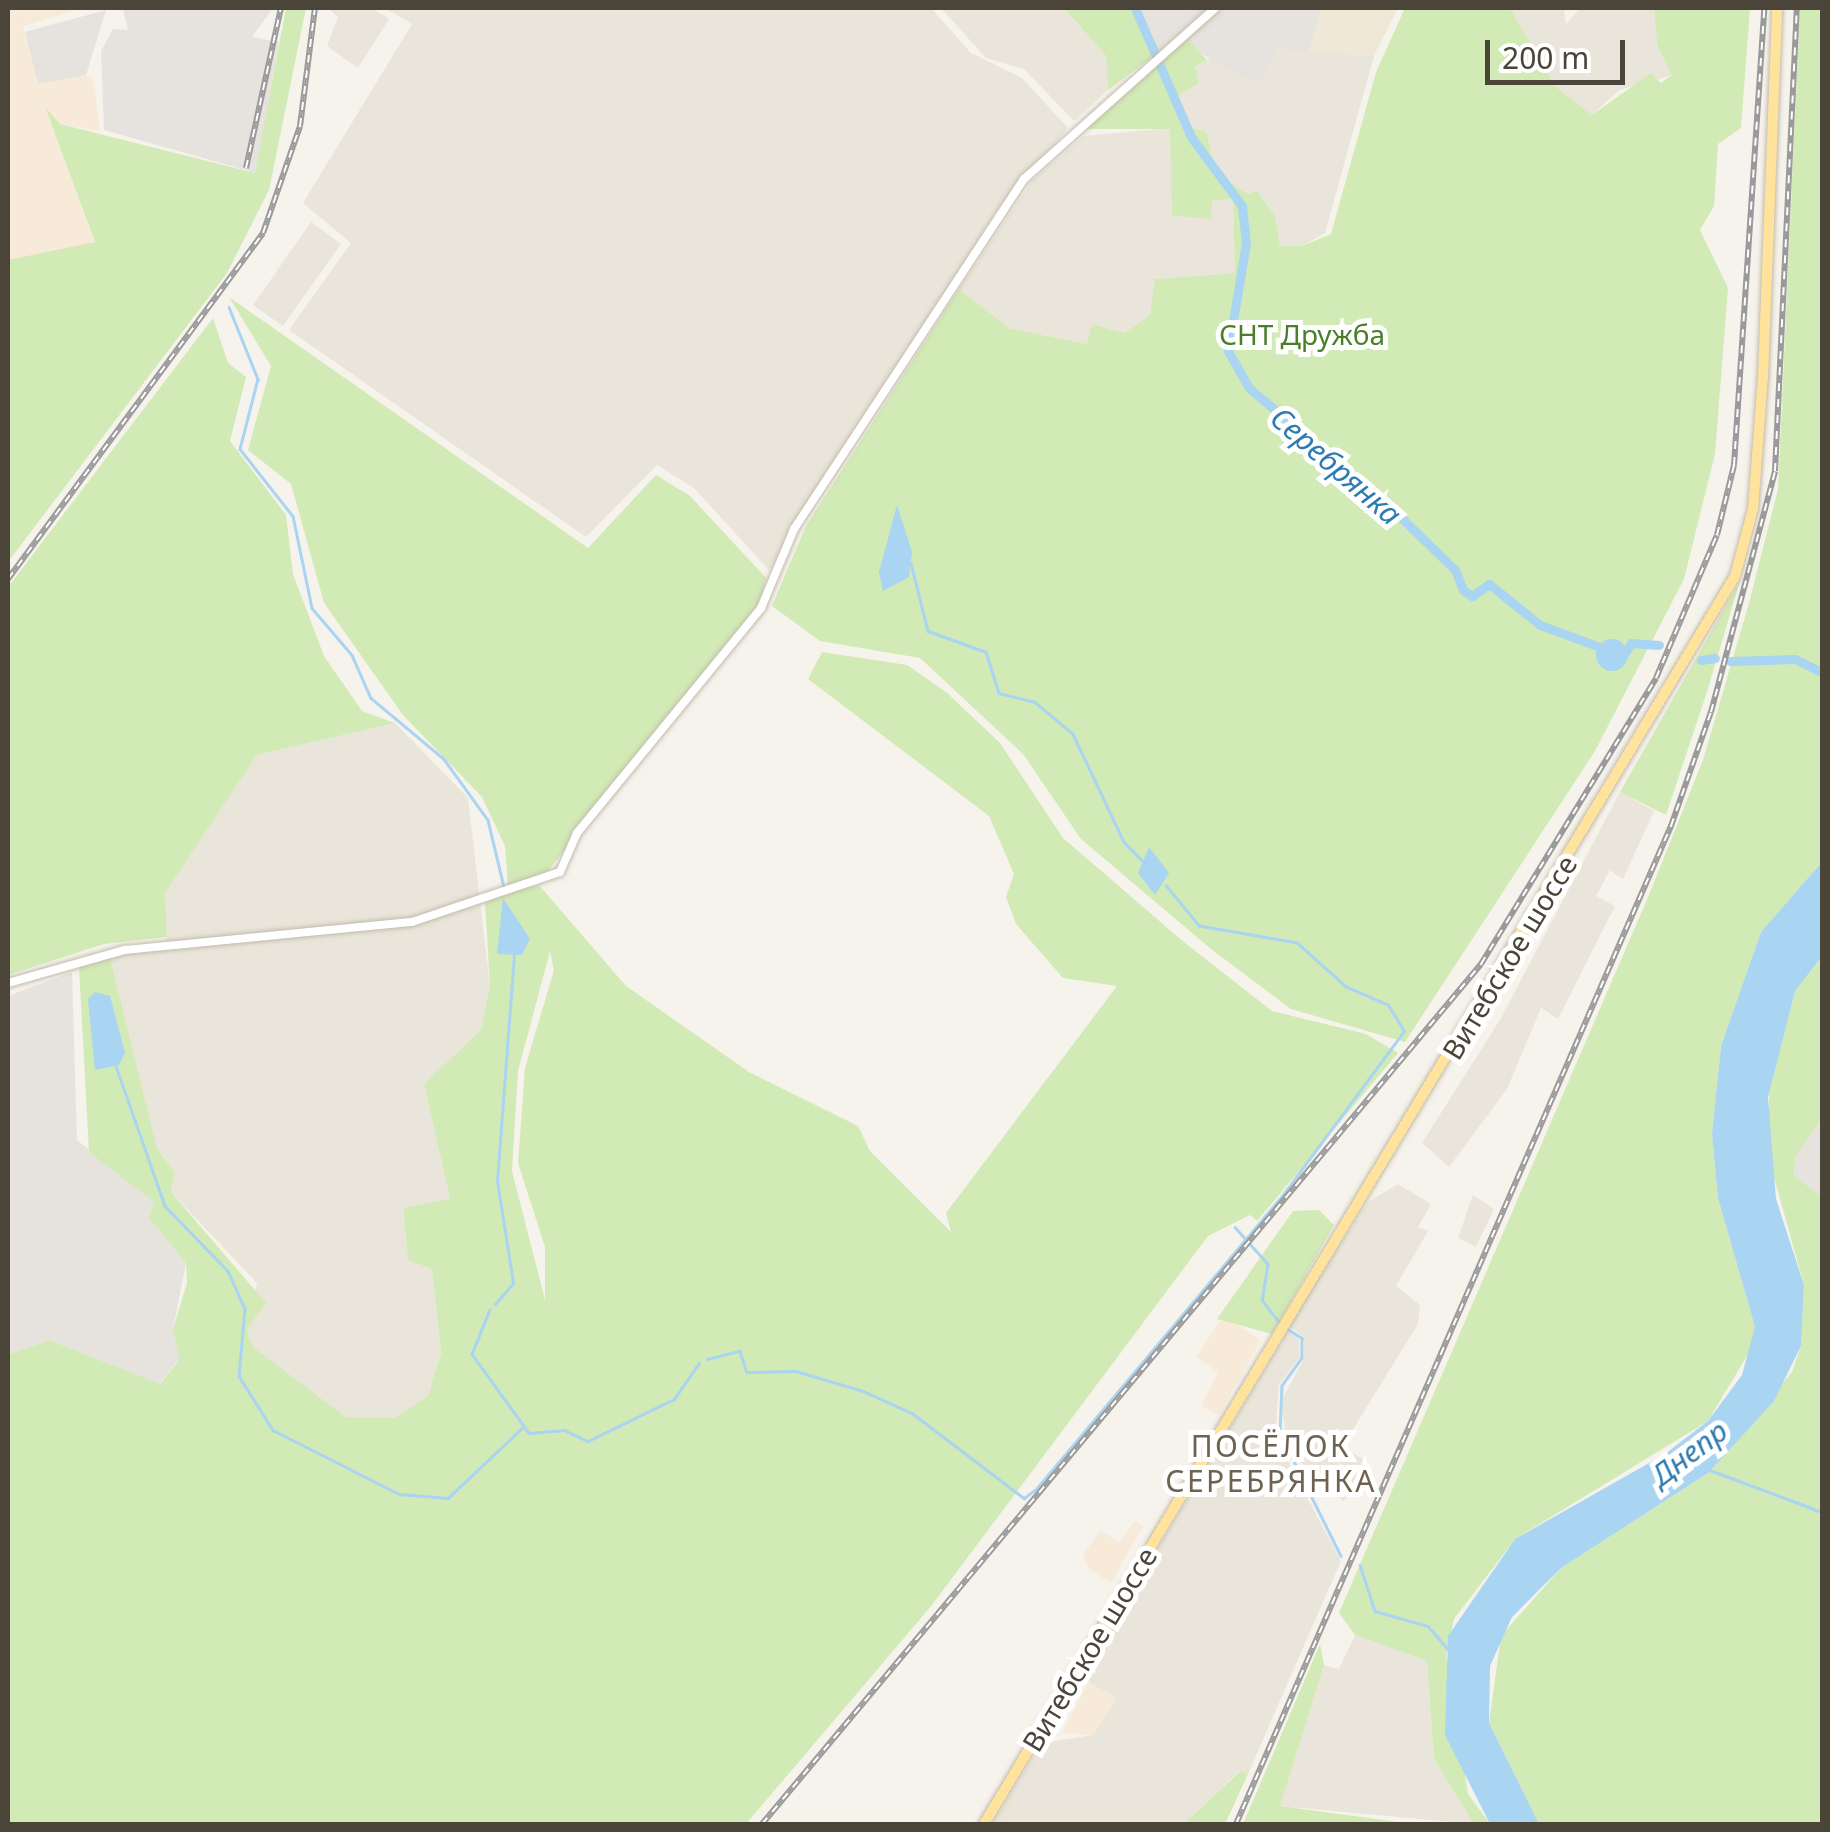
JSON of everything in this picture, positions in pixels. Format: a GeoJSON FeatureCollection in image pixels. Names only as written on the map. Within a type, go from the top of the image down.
{"type":"FeatureCollection","features":[{"type":"Feature","properties":{"kind":"main road","name":"Витебское шоссе"},"geometry":{"type":"LineString","coordinates":[[984,1824],[1731,586],[1753,510],[1778,8]]}},
{"type":"Feature","properties":{"kind":"street"},"geometry":{"type":"LineString","coordinates":[[8,982],[194,940],[430,917],[560,872],[578,832],[762,608],[794,529],[1024,179],[1215,8]]}},
{"type":"Feature","properties":{"kind":"shaded area"},"geometry":{"type":"Polygon","coordinates":[[[8,8],[84,8],[23,26],[38,84],[86,75],[94,82],[100,131],[60,124],[45,108],[95,243],[8,260],[8,8]]]}},
{"type":"Feature","properties":{"kind":"shaded area"},"geometry":{"type":"Polygon","coordinates":[[[123,8],[273,8],[252,37],[279,42],[256,173],[104,130],[101,51],[113,29],[128,30],[123,8]]]}},
{"type":"Feature","properties":{"kind":"shaded area"},"geometry":{"type":"Polygon","coordinates":[[[328,8],[371,8],[389,19],[358,68],[327,46],[338,17],[328,8]]]}},
{"type":"Feature","properties":{"kind":"shaded area"},"geometry":{"type":"Polygon","coordinates":[[[385,8],[931,8],[971,53],[1022,78],[1068,128],[997,210],[769,570],[694,488],[657,465],[586,537],[289,330],[351,243],[303,203],[412,24],[385,8]]]}},
{"type":"Feature","properties":{"kind":"shaded area"},"geometry":{"type":"Polygon","coordinates":[[[941,8],[1064,8],[1106,56],[1108,90],[1074,121],[1024,69],[986,58],[941,8]]]}},
{"type":"Feature","properties":{"kind":"shaded area"},"geometry":{"type":"Polygon","coordinates":[[[1139,8],[1210,8],[1160,51],[1139,8]]]}},
{"type":"Feature","properties":{"kind":"shaded area"},"geometry":{"type":"Polygon","coordinates":[[[1220,8],[1322,8],[1309,51],[1277,49],[1258,84],[1192,49],[1186,37],[1220,8]]]}},
{"type":"Feature","properties":{"kind":"shaded area"},"geometry":{"type":"Polygon","coordinates":[[[1322,8],[1398,8],[1374,56],[1309,51],[1322,8]]]}},
{"type":"Feature","properties":{"kind":"shaded area"},"geometry":{"type":"Polygon","coordinates":[[[1510,8],[1564,8],[1566,24],[1580,8],[1654,8],[1657,46],[1673,75],[1619,90],[1592,115],[1555,86],[1510,8]]]}},
{"type":"Feature","properties":{"kind":"shaded area"},"geometry":{"type":"Polygon","coordinates":[[[106,10],[86,75],[38,84],[25,32],[106,10]]]}},
{"type":"Feature","properties":{"kind":"shaded area"},"geometry":{"type":"Polygon","coordinates":[[[1277,48],[1374,56],[1325,233],[1302,246],[1280,246],[1275,215],[1257,191],[1248,194],[1215,172],[1207,132],[1190,127],[1178,95],[1198,83],[1195,67],[1211,58],[1257,83],[1277,48]]]}},
{"type":"Feature","properties":{"kind":"shaded area"},"geometry":{"type":"Polygon","coordinates":[[[1170,128],[1211,201],[1233,199],[1235,273],[1156,279],[1150,315],[1124,333],[1092,324],[1088,344],[1009,328],[959,289],[1032,181],[1084,136],[1170,128]]]}},
{"type":"Feature","properties":{"kind":"shaded area"},"geometry":{"type":"Polygon","coordinates":[[[311,222],[341,244],[283,326],[253,305],[311,222]]]}},
{"type":"Feature","properties":{"kind":"shaded area"},"geometry":{"type":"Polygon","coordinates":[[[395,723],[468,798],[490,986],[481,1031],[424,1084],[450,1199],[403,1209],[408,1259],[432,1269],[441,1353],[428,1396],[394,1418],[346,1417],[253,1347],[247,1329],[257,1283],[171,1192],[175,1173],[157,1148],[110,957],[167,947],[165,893],[257,755],[395,723]]]}},
{"type":"Feature","properties":{"kind":"shaded area"},"geometry":{"type":"Polygon","coordinates":[[[1620,792],[1654,811],[1623,879],[1610,870],[1596,896],[1615,906],[1558,1019],[1541,1008],[1507,1089],[1449,1167],[1422,1143],[1501,1018],[1620,792]]]}},
{"type":"Feature","properties":{"kind":"shaded area"},"geometry":{"type":"Polygon","coordinates":[[[72,972],[77,1140],[154,1202],[149,1218],[186,1263],[173,1329],[179,1359],[159,1384],[49,1340],[8,1355],[8,996],[72,972]]]}},
{"type":"Feature","properties":{"kind":"shaded area"},"geometry":{"type":"Polygon","coordinates":[[[1822,1118],[1822,1196],[1794,1176],[1795,1157],[1822,1118]]]}},
{"type":"Feature","properties":{"kind":"shaded area"},"geometry":{"type":"Polygon","coordinates":[[[1398,1184],[1431,1204],[1418,1227],[1428,1231],[1396,1286],[1420,1305],[1418,1324],[1342,1447],[1365,1460],[1344,1501],[1288,1451],[1281,1401],[1304,1359],[1304,1337],[1288,1326],[1367,1203],[1398,1184]]]}},
{"type":"Feature","properties":{"kind":"shaded area"},"geometry":{"type":"Polygon","coordinates":[[[1473,1195],[1494,1209],[1476,1247],[1458,1238],[1473,1195]]]}},
{"type":"Feature","properties":{"kind":"shaded area"},"geometry":{"type":"Polygon","coordinates":[[[1223,1316],[1261,1340],[1219,1415],[1201,1406],[1218,1372],[1196,1357],[1223,1316]]]}},
{"type":"Feature","properties":{"kind":"shaded area"},"geometry":{"type":"Polygon","coordinates":[[[1288,1331],[1299,1339],[1300,1357],[1279,1385],[1275,1437],[1341,1561],[1248,1774],[1239,1771],[1184,1824],[992,1824],[1042,1743],[1093,1735],[1116,1699],[1088,1682],[1092,1659],[1288,1331]]]}},
{"type":"Feature","properties":{"kind":"shaded area"},"geometry":{"type":"Polygon","coordinates":[[[1135,1521],[1143,1526],[1111,1583],[1088,1568],[1083,1555],[1100,1530],[1119,1542],[1135,1521]]]}},
{"type":"Feature","properties":{"kind":"shaded area"},"geometry":{"type":"Polygon","coordinates":[[[1355,1635],[1427,1661],[1434,1759],[1474,1824],[1279,1806],[1324,1665],[1339,1669],[1355,1635]]]}},
{"type":"Feature","properties":{"kind":"shaded area"},"geometry":{"type":"Polygon","coordinates":[[[1088,1682],[1117,1698],[1093,1735],[1062,1733],[1088,1682]]]}},
{"type":"Feature","properties":{"kind":"green space"},"geometry":{"type":"Polygon","coordinates":[[[286,8],[306,8],[269,190],[227,273],[8,562],[8,260],[95,242],[45,107],[60,124],[255,173],[286,8]]]}},
{"type":"Feature","properties":{"kind":"green space"},"geometry":{"type":"Polygon","coordinates":[[[1064,8],[1139,8],[1160,51],[1108,90],[1106,56],[1064,8]]]}},
{"type":"Feature","properties":{"kind":"green space","name":"СНТ Дружба"},"geometry":{"type":"Polygon","coordinates":[[[1405,8],[1510,8],[1555,86],[1592,115],[1651,73],[1661,83],[1672,75],[1657,45],[1654,8],[1750,8],[1741,128],[1718,144],[1714,206],[1700,230],[1728,288],[1715,454],[1684,579],[1595,751],[1405,1042],[1291,1009],[1211,949],[1081,839],[1023,754],[920,658],[820,641],[772,606],[806,526],[959,289],[1009,328],[1087,344],[1092,324],[1124,333],[1150,315],[1155,279],[1235,273],[1233,199],[1212,201],[1211,219],[1172,215],[1170,129],[1078,129],[1186,37],[1207,60],[1195,67],[1199,83],[1178,95],[1190,127],[1207,132],[1215,172],[1248,194],[1257,191],[1275,215],[1280,246],[1302,246],[1331,234],[1376,72],[1405,8]]]}},
{"type":"Feature","properties":{"kind":"green space"},"geometry":{"type":"Polygon","coordinates":[[[1800,8],[1822,8],[1822,862],[1761,932],[1721,1046],[1712,1134],[1718,1198],[1755,1327],[1751,1349],[1708,1421],[1515,1539],[1454,1619],[1446,1655],[1468,1794],[1490,1824],[1474,1824],[1434,1759],[1427,1661],[1355,1635],[1339,1613],[1649,895],[1703,760],[1749,603],[1778,489],[1800,8]]]}},
{"type":"Feature","properties":{"kind":"green space"},"geometry":{"type":"Polygon","coordinates":[[[229,297],[588,548],[656,475],[690,496],[766,578],[761,601],[544,876],[508,886],[505,846],[482,797],[403,715],[324,603],[291,484],[248,450],[271,366],[229,297]]]}},
{"type":"Feature","properties":{"kind":"green space"},"geometry":{"type":"Polygon","coordinates":[[[213,318],[228,363],[246,377],[230,441],[286,515],[293,574],[324,656],[362,711],[395,723],[257,755],[165,893],[167,937],[104,944],[8,975],[8,587],[213,318]]]}},
{"type":"Feature","properties":{"kind":"green space"},"geometry":{"type":"Polygon","coordinates":[[[1740,581],[1706,695],[1666,815],[1620,792],[1740,581]]]}},
{"type":"Feature","properties":{"kind":"green space"},"geometry":{"type":"Polygon","coordinates":[[[822,652],[907,665],[946,692],[1000,743],[1063,838],[1185,943],[1272,1011],[1366,1034],[1398,1053],[1257,1221],[1250,1215],[1208,1236],[932,1605],[746,1824],[8,1824],[8,1355],[49,1340],[160,1384],[179,1360],[173,1329],[187,1283],[186,1263],[149,1218],[154,1202],[89,1152],[79,967],[110,957],[157,1148],[175,1173],[171,1192],[266,1303],[247,1329],[253,1347],[346,1417],[394,1418],[428,1396],[441,1353],[432,1269],[408,1260],[403,1208],[450,1199],[424,1084],[481,1030],[490,986],[485,902],[518,890],[539,885],[626,986],[749,1072],[858,1126],[870,1151],[951,1232],[946,1213],[1117,986],[1063,978],[1016,924],[1006,897],[1014,874],[989,816],[808,679],[822,652]],[[550,951],[518,1071],[512,1171],[545,1300],[545,1247],[518,1163],[525,1068],[554,970],[550,951]]]}},
{"type":"Feature","properties":{"kind":"green space"},"geometry":{"type":"Polygon","coordinates":[[[1822,956],[1822,1118],[1795,1157],[1794,1176],[1822,1196],[1822,1824],[1539,1824],[1489,1723],[1501,1636],[1561,1568],[1708,1473],[1792,1372],[1801,1346],[1804,1285],[1769,1159],[1769,1075],[1795,990],[1822,956]]]}},
{"type":"Feature","properties":{"kind":"green space"},"geometry":{"type":"Polygon","coordinates":[[[1319,1210],[1334,1225],[1272,1334],[1217,1319],[1293,1211],[1319,1210]]]}},
{"type":"Feature","properties":{"kind":"green space"},"geometry":{"type":"Polygon","coordinates":[[[1320,1644],[1324,1665],[1280,1806],[1413,1824],[1243,1824],[1320,1644]]]}},
{"type":"Feature","properties":{"kind":"green space"},"geometry":{"type":"Polygon","coordinates":[[[1240,1771],[1248,1774],[1225,1824],[1184,1824],[1240,1771]]]}},
{"type":"Feature","properties":{"kind":"water"},"geometry":{"type":"Polygon","coordinates":[[[897,505],[912,552],[909,577],[883,591],[879,572],[897,505]]]}},
{"type":"Feature","properties":{"kind":"water"},"geometry":{"type":"Polygon","coordinates":[[[1612,639],[1624,643],[1628,655],[1624,667],[1612,671],[1600,667],[1596,655],[1600,643],[1612,639]]]}},
{"type":"Feature","properties":{"kind":"water"},"geometry":{"type":"Polygon","coordinates":[[[1149,847],[1169,873],[1155,895],[1138,873],[1149,847]]]}},
{"type":"Feature","properties":{"kind":"water","name":"Днепр"},"geometry":{"type":"Polygon","coordinates":[[[1822,862],[1822,956],[1795,991],[1768,1097],[1776,1199],[1804,1285],[1801,1346],[1774,1401],[1708,1473],[1561,1568],[1512,1617],[1490,1666],[1489,1723],[1539,1824],[1490,1824],[1445,1735],[1448,1636],[1515,1539],[1665,1454],[1708,1421],[1742,1375],[1755,1327],[1718,1198],[1712,1134],[1721,1046],[1761,932],[1822,862]]]}},
{"type":"Feature","properties":{"kind":"water"},"geometry":{"type":"Polygon","coordinates":[[[503,898],[530,939],[522,955],[497,954],[503,898]]]}},
{"type":"Feature","properties":{"kind":"water"},"geometry":{"type":"Polygon","coordinates":[[[95,992],[110,996],[125,1053],[119,1065],[95,1070],[88,999],[95,992]]]}},
{"type":"Feature","properties":{"kind":"waterway","name":"Серебрянка"},"geometry":{"type":"LineString","coordinates":[[1135,8],[1191,137],[1242,206],[1246,243],[1228,351],[1249,388],[1387,504],[1455,570],[1463,590],[1472,596],[1489,584],[1540,625],[1608,650]]}},
{"type":"Feature","properties":{"kind":"waterway"},"geometry":{"type":"LineString","coordinates":[[229,307],[258,379],[240,449],[293,516],[312,608],[352,655],[371,698],[444,759],[488,820],[504,887]]}},
{"type":"Feature","properties":{"kind":"waterway"},"geometry":{"type":"LineString","coordinates":[[911,563],[928,631],[986,652],[999,693],[1035,702],[1073,734],[1124,842],[1144,862]]}},
{"type":"Feature","properties":{"kind":"waterway","name":"Серебрянка"},"geometry":{"type":"LineString","coordinates":[[1623,656],[1631,643],[1659,645]]}},
{"type":"Feature","properties":{"kind":"waterway","name":"Серебрянка"},"geometry":{"type":"LineString","coordinates":[[1701,660],[1715,658]]}},
{"type":"Feature","properties":{"kind":"waterway","name":"Серебрянка"},"geometry":{"type":"LineString","coordinates":[[1730,661],[1795,659],[1822,672]]}},
{"type":"Feature","properties":{"kind":"waterway"},"geometry":{"type":"LineString","coordinates":[[707,1359],[740,1351],[747,1372],[796,1371],[863,1391],[912,1413],[1024,1498],[1036,1489],[1282,1196],[1404,1031],[1388,1005],[1346,987],[1297,943],[1199,926],[1166,886]]}},
{"type":"Feature","properties":{"kind":"waterway"},"geometry":{"type":"LineString","coordinates":[[495,1304],[513,1283],[497,1181],[514,956]]}},
{"type":"Feature","properties":{"kind":"waterway"},"geometry":{"type":"LineString","coordinates":[[116,1066],[165,1206],[228,1271],[245,1309],[239,1376],[273,1430],[399,1494],[448,1498],[522,1428]]}},
{"type":"Feature","properties":{"kind":"waterway"},"geometry":{"type":"LineString","coordinates":[[1235,1227],[1268,1264],[1262,1300],[1280,1323]]}},
{"type":"Feature","properties":{"kind":"waterway"},"geometry":{"type":"LineString","coordinates":[[490,1310],[472,1354],[529,1433],[564,1430],[588,1441],[674,1399],[699,1363]]}},
{"type":"Feature","properties":{"kind":"waterway"},"geometry":{"type":"LineString","coordinates":[[1286,1328],[1302,1338],[1302,1358],[1282,1386],[1280,1433],[1341,1556]]}},
{"type":"Feature","properties":{"kind":"waterway","name":"Днепр"},"geometry":{"type":"LineString","coordinates":[[1707,1469],[1822,1512]]}},
{"type":"Feature","properties":{"kind":"waterway"},"geometry":{"type":"LineString","coordinates":[[1360,1565],[1375,1611],[1428,1626],[1448,1649]]}},
{"type":"Feature","properties":{"kind":"railway"},"geometry":{"type":"LineString","coordinates":[[246,168],[281,8]]}},
{"type":"Feature","properties":{"kind":"railway"},"geometry":{"type":"LineString","coordinates":[[8,579],[263,233],[300,126],[315,8]]}},
{"type":"Feature","properties":{"kind":"railway"},"geometry":{"type":"LineString","coordinates":[[762,1824],[1481,964],[1656,678],[1717,535],[1734,465],[1764,8]]}},
{"type":"Feature","properties":{"kind":"railway"},"geometry":{"type":"LineString","coordinates":[[1236,1824],[1671,826],[1711,712],[1775,471],[1797,8]]}},
{"type":"Feature","properties":{"kind":"district","name":"ПОСЁЛОК СЕРЕБРЯНКА"},"geometry":{"type":"Point","coordinates":[1271,1463]}}]}
